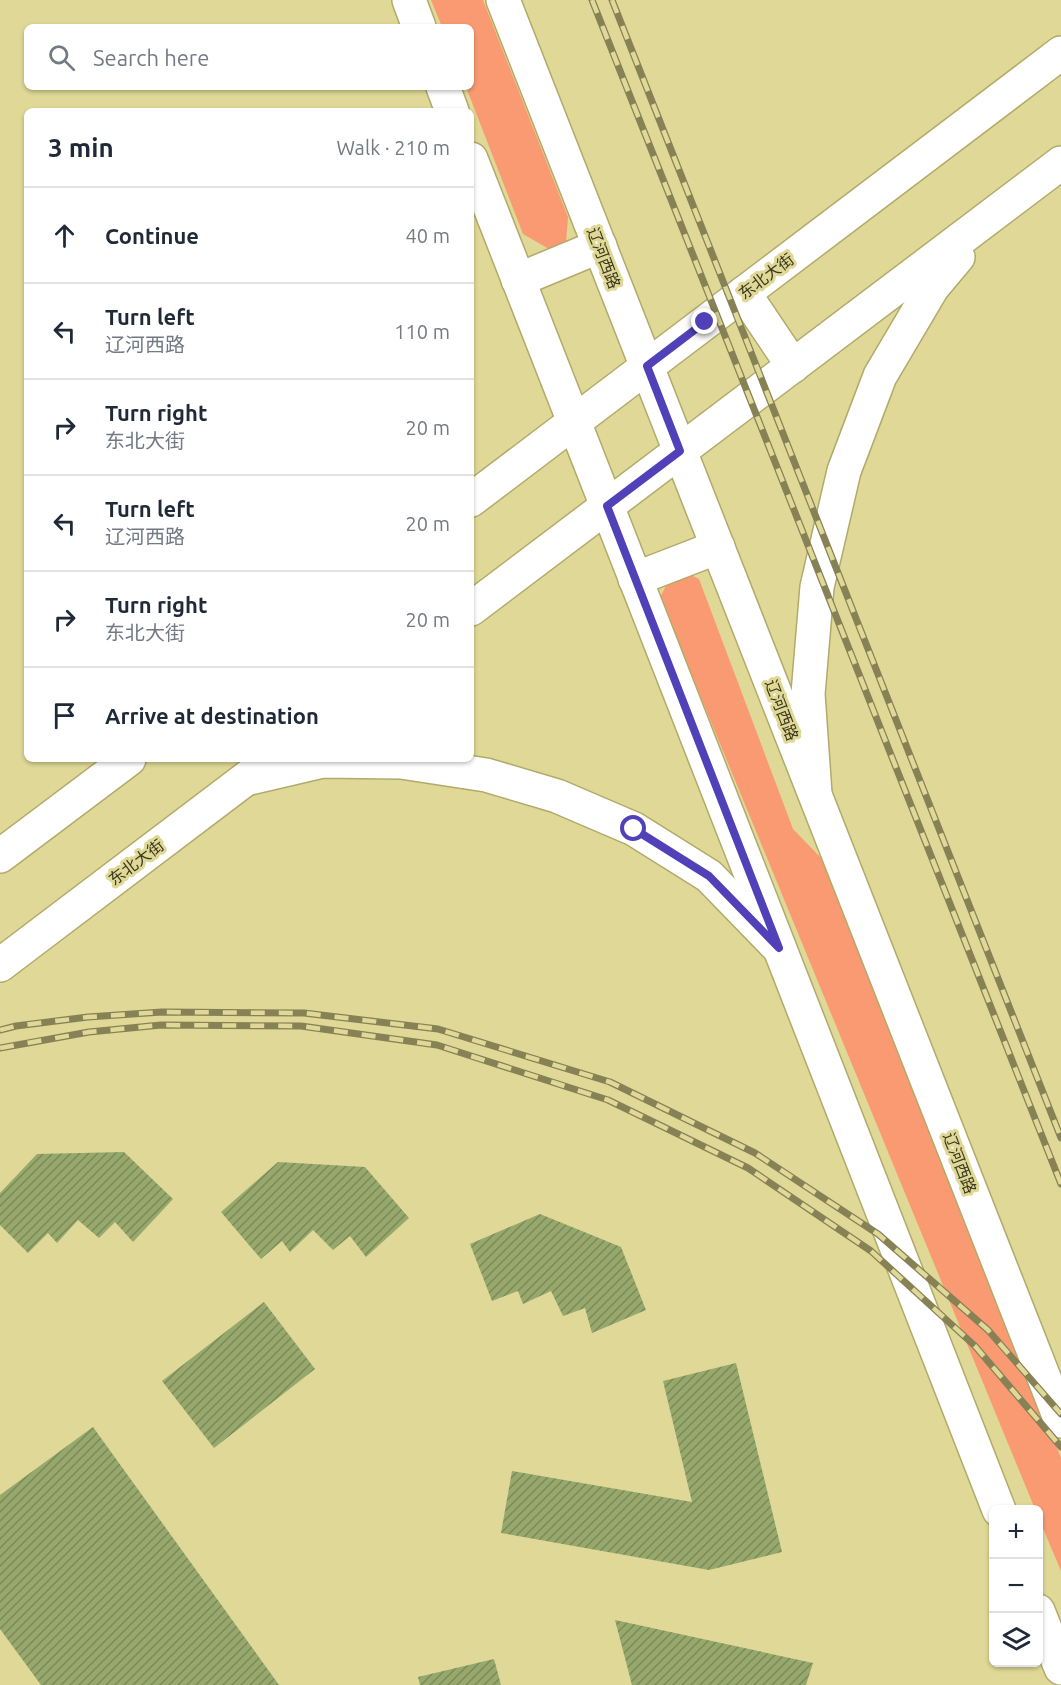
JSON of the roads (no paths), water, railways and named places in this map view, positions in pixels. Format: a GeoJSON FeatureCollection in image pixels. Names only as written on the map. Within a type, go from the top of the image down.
{"type":"FeatureCollection","features":[{"type":"Feature","properties":{"kind":"main road"},"geometry":{"type":"LineString","coordinates":[[409,0],[418,24]]}},
{"type":"Feature","properties":{"kind":"main road","name":"辽河西路"},"geometry":{"type":"LineString","coordinates":[[503,0],[1061,1420]]}},
{"type":"Feature","properties":{"kind":"main road","name":"东北大街"},"geometry":{"type":"LineString","coordinates":[[474,498],[1061,53]]}},
{"type":"Feature","properties":{"kind":"main road"},"geometry":{"type":"LineString","coordinates":[[444,90],[451,108]]}},
{"type":"Feature","properties":{"kind":"main road"},"geometry":{"type":"LineString","coordinates":[[474,607],[1061,163]]}},
{"type":"Feature","properties":{"kind":"main road"},"geometry":{"type":"LineString","coordinates":[[474,167],[997,1505]]}},
{"type":"Feature","properties":{"kind":"main road"},"geometry":{"type":"LineString","coordinates":[[815,794],[808,694],[817,587],[844,471],[880,376],[932,288],[996,212]]}},
{"type":"Feature","properties":{"kind":"main road"},"geometry":{"type":"LineString","coordinates":[[518,280],[600,246]]}},
{"type":"Feature","properties":{"kind":"main road"},"geometry":{"type":"LineString","coordinates":[[744,293],[793,366]]}},
{"type":"Feature","properties":{"kind":"main road"},"geometry":{"type":"LineString","coordinates":[[635,579],[718,547]]}},
{"type":"Feature","properties":{"kind":"main road"},"geometry":{"type":"LineString","coordinates":[[0,856],[125,762]]}},
{"type":"Feature","properties":{"kind":"main road","name":"东北大街"},"geometry":{"type":"LineString","coordinates":[[0,965],[268,762]]}},
{"type":"Feature","properties":{"kind":"main road"},"geometry":{"type":"LineString","coordinates":[[246,779],[319,762]]}},
{"type":"Feature","properties":{"kind":"main road"},"geometry":{"type":"LineString","coordinates":[[401,762],[486,775],[557,796],[634,829],[709,876],[779,948]]}},
{"type":"Feature","properties":{"kind":"main road"},"geometry":{"type":"LineString","coordinates":[[1039,1613],[1061,1668]]}},
{"type":"Feature","properties":{"kind":"railway"},"geometry":{"type":"LineString","coordinates":[[592,0],[1061,1184]]}},
{"type":"Feature","properties":{"kind":"railway"},"geometry":{"type":"LineString","coordinates":[[612,0],[1061,1138]]}},
{"type":"Feature","properties":{"kind":"railway"},"geometry":{"type":"LineString","coordinates":[[0,1030],[88,1017],[162,1012],[304,1013],[438,1029],[610,1082],[755,1153],[878,1234],[988,1330],[1061,1414]]}},
{"type":"Feature","properties":{"kind":"railway"},"geometry":{"type":"LineString","coordinates":[[0,1048],[89,1032],[161,1025],[301,1026],[437,1045],[608,1100],[748,1168],[871,1251],[975,1346],[1061,1447]]}}]}
